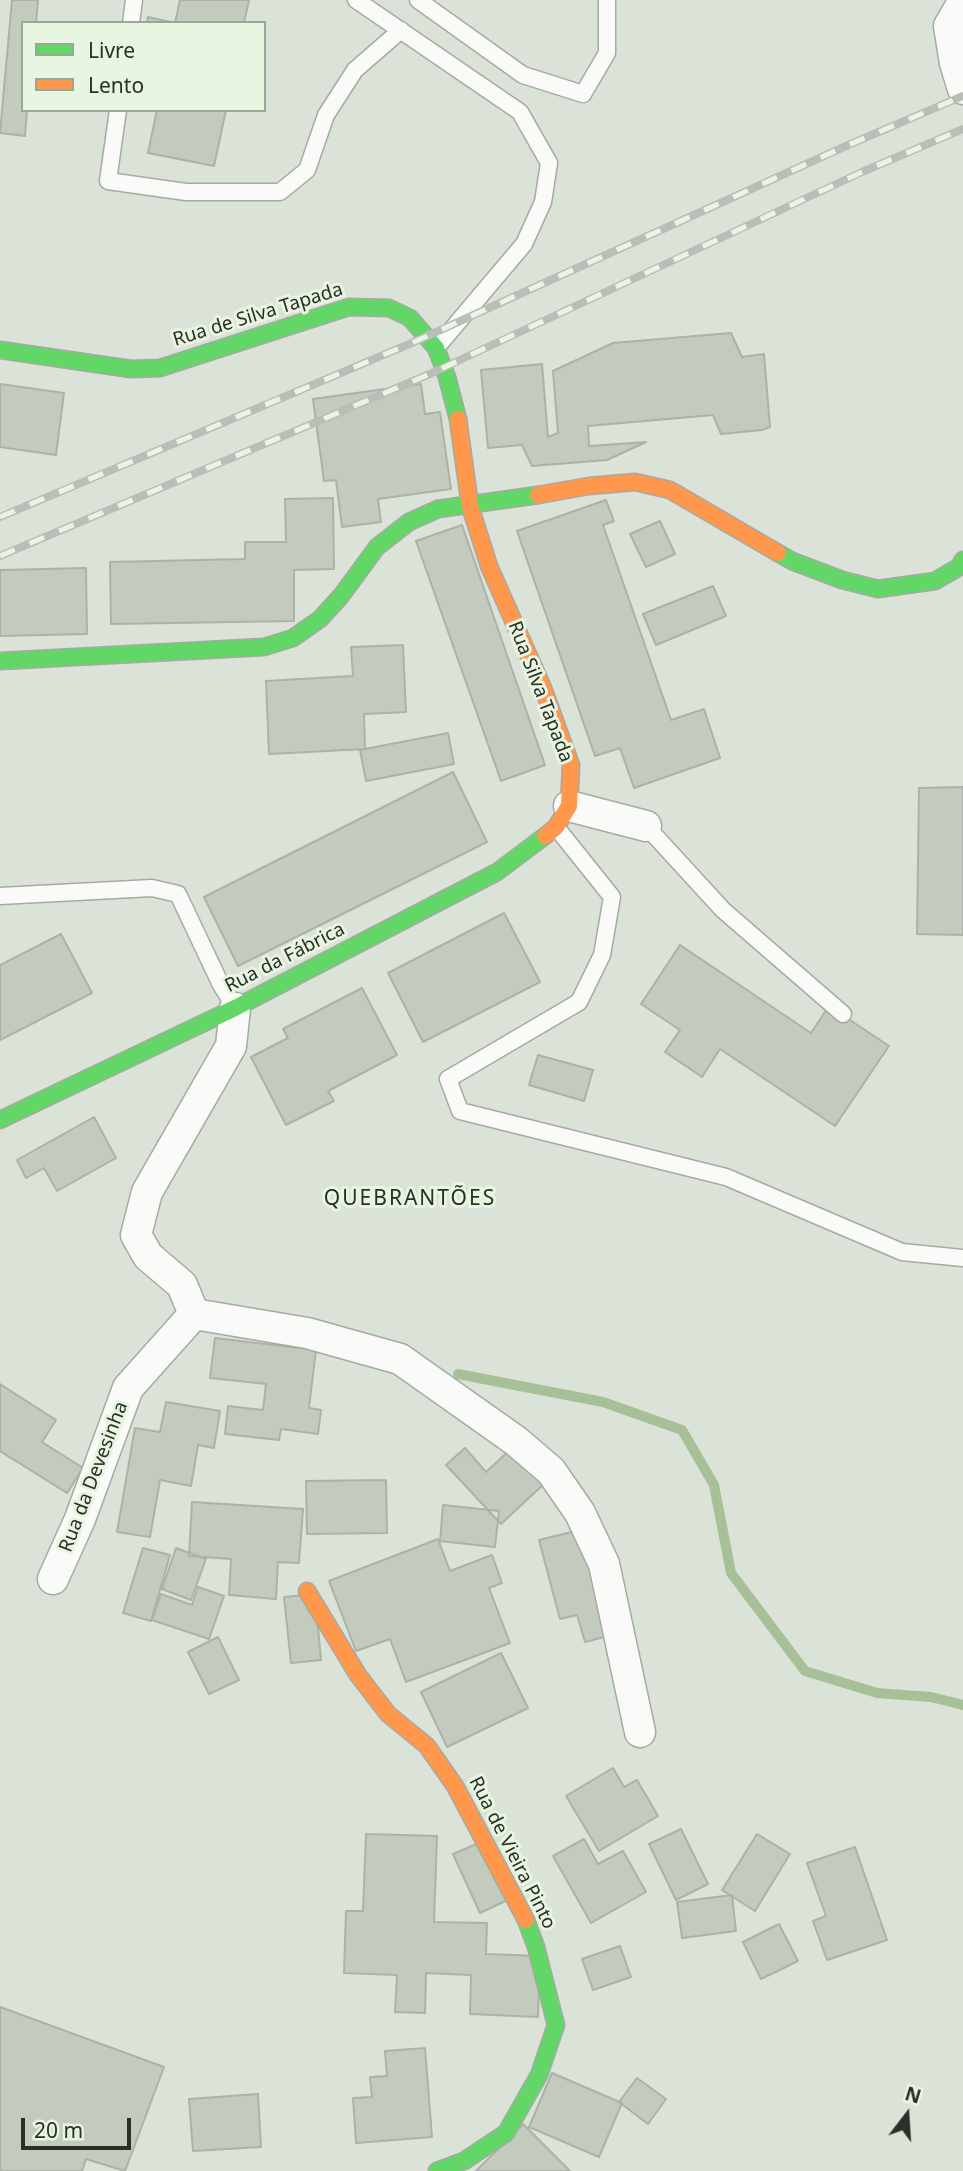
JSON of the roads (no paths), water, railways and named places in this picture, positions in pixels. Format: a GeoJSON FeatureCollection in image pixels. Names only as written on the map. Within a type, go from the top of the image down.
{"type":"FeatureCollection","features":[{"type":"Feature","properties":{"kind":"street"},"geometry":{"type":"LineString","coordinates":[[963,2],[949,26],[955,63],[963,89]]}},
{"type":"Feature","properties":{"kind":"street","name":"Rua de Silva Tapada"},"geometry":{"type":"LineString","coordinates":[[0,350],[131,369],[160,368],[349,307],[390,308],[410,318],[436,348],[447,377],[461,432],[470,506]]}},
{"type":"Feature","properties":{"kind":"street"},"geometry":{"type":"LineString","coordinates":[[0,661],[264,647],[293,638],[320,619],[341,596],[377,547],[409,522],[438,509],[589,486],[635,482],[670,490],[792,561],[842,580],[878,589],[935,581],[959,567],[963,561]]}},
{"type":"Feature","properties":{"kind":"street","name":"Rua Silva Tapada"},"geometry":{"type":"LineString","coordinates":[[470,506],[489,566],[543,688],[571,765],[563,817]]}},
{"type":"Feature","properties":{"kind":"street"},"geometry":{"type":"LineString","coordinates":[[563,817],[646,826]]}},
{"type":"Feature","properties":{"kind":"street","name":"Rua da Fábrica"},"geometry":{"type":"LineString","coordinates":[[0,1120],[235,1008],[497,872],[563,817]]}},
{"type":"Feature","properties":{"kind":"street"},"geometry":{"type":"LineString","coordinates":[[235,1008],[231,1046],[147,1192],[136,1235],[148,1256],[182,1285],[194,1314],[307,1333],[400,1359],[516,1441],[551,1471],[580,1513],[604,1564],[640,1732]]}},
{"type":"Feature","properties":{"kind":"street","name":"Rua da Devesinha"},"geometry":{"type":"LineString","coordinates":[[53,1579],[80,1519],[128,1388],[194,1314]]}},
{"type":"Feature","properties":{"kind":"street","name":"Rua de Vieira Pinto"},"geometry":{"type":"LineString","coordinates":[[307,1591],[358,1675],[388,1714],[427,1746],[456,1786],[524,1915],[536,1947],[556,2025],[539,2075],[506,2133],[464,2161],[437,2171]]}},
{"type":"Feature","properties":{"kind":"lane"},"geometry":{"type":"LineString","coordinates":[[131,21],[134,0]]}},
{"type":"Feature","properties":{"kind":"lane"},"geometry":{"type":"LineString","coordinates":[[356,0],[520,112],[549,163],[543,202],[524,244],[436,348]]}},
{"type":"Feature","properties":{"kind":"lane"},"geometry":{"type":"LineString","coordinates":[[418,0],[523,75],[583,94],[607,53],[607,0]]}},
{"type":"Feature","properties":{"kind":"lane"},"geometry":{"type":"LineString","coordinates":[[118,112],[108,181],[186,192],[280,192],[307,170],[326,115],[355,70],[401,30]]}},
{"type":"Feature","properties":{"kind":"lane"},"geometry":{"type":"LineString","coordinates":[[563,817],[612,897],[603,955],[579,1002],[448,1079],[460,1111],[726,1177],[902,1252],[963,1258]]}},
{"type":"Feature","properties":{"kind":"lane"},"geometry":{"type":"LineString","coordinates":[[646,826],[723,910],[843,1014]]}},
{"type":"Feature","properties":{"kind":"lane"},"geometry":{"type":"LineString","coordinates":[[0,896],[152,888],[178,894],[221,985],[235,1008]]}},
{"type":"Feature","properties":{"kind":"waterway"},"geometry":{"type":"LineString","coordinates":[[458,1374],[603,1402],[682,1430],[714,1485],[731,1573],[805,1671],[877,1693],[931,1697],[963,1705]]}},
{"type":"Feature","properties":{"kind":"railway"},"geometry":{"type":"LineString","coordinates":[[0,517],[414,342],[846,146],[963,96]]}},
{"type":"Feature","properties":{"kind":"railway"},"geometry":{"type":"LineString","coordinates":[[0,556],[432,373],[862,172],[963,129]]}},
{"type":"Feature","properties":{"kind":"district","name":"QUEBRANTÕES"},"geometry":{"type":"Point","coordinates":[410,1199]}}]}
